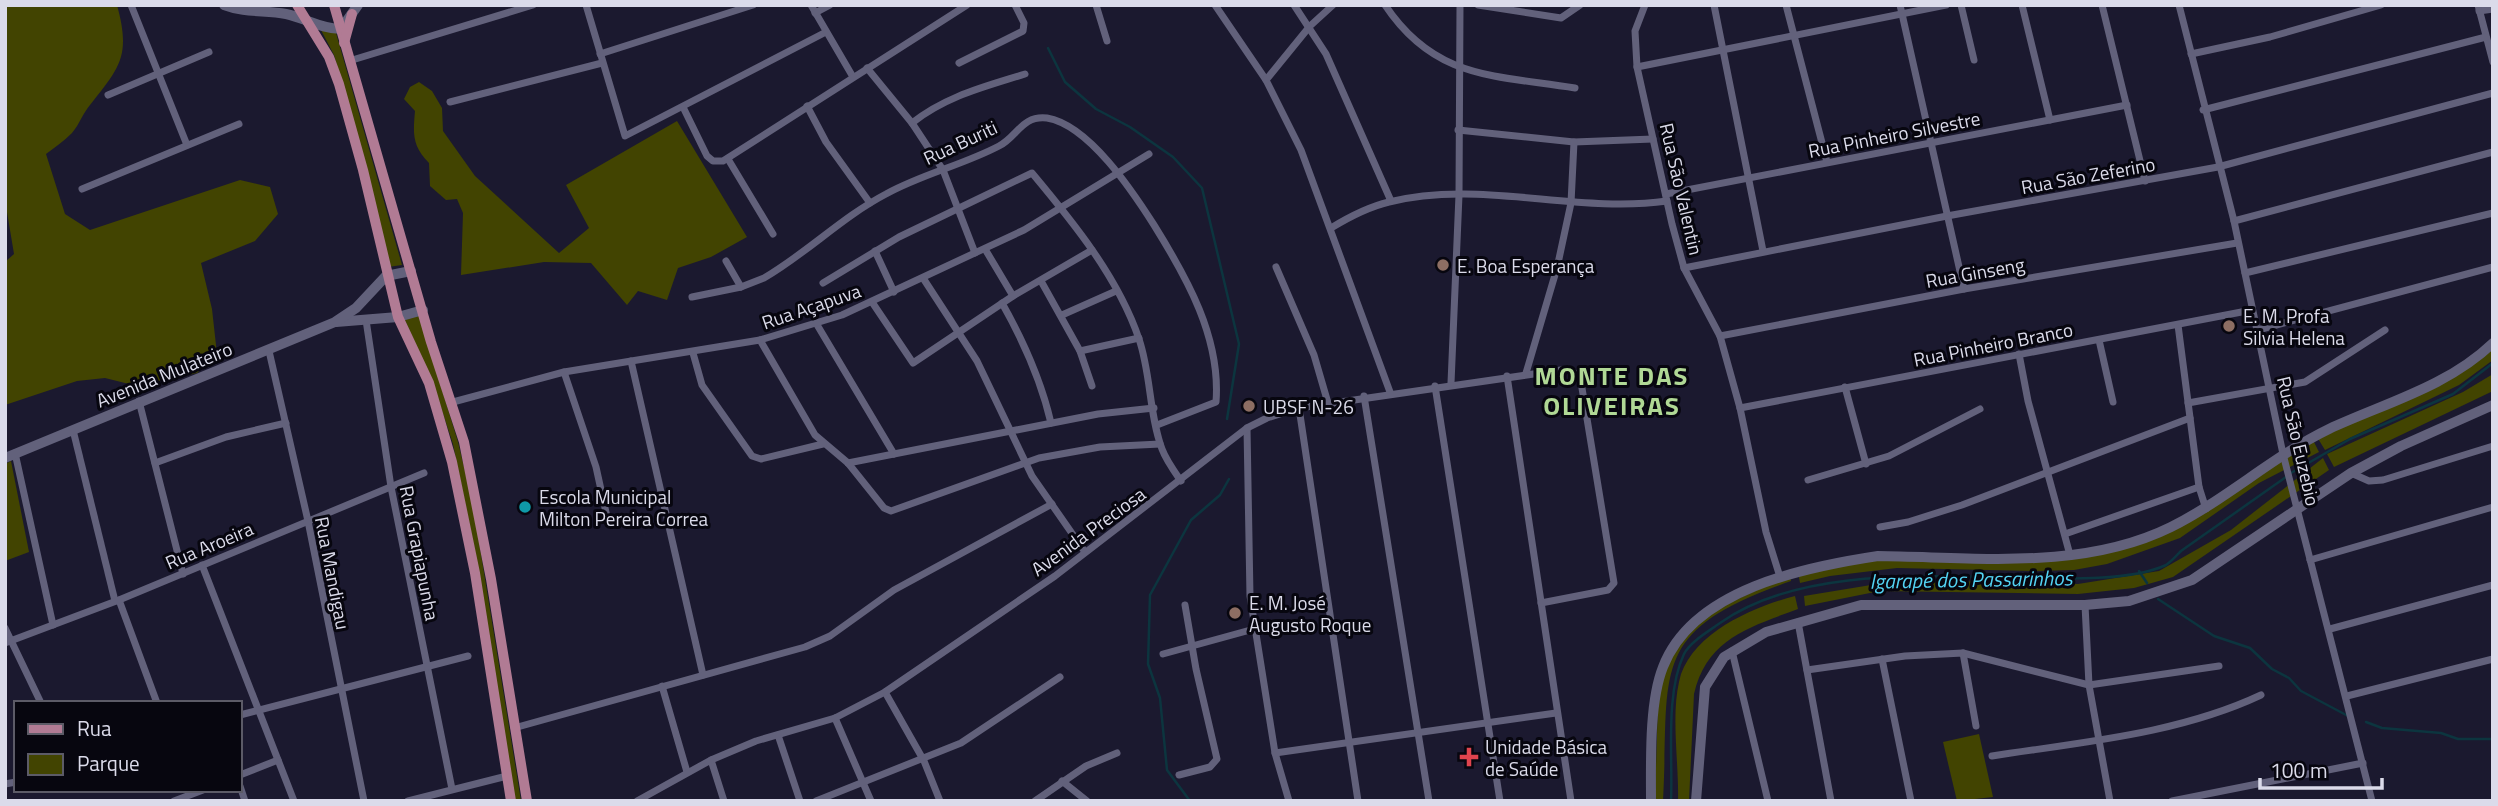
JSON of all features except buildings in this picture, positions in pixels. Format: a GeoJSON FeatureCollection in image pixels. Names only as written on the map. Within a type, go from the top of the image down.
{"type":"FeatureCollection","features":[{"type":"Feature","properties":{"kind":"main road"},"geometry":{"type":"LineString","coordinates":[[297,5],[329,57],[339,84],[363,170],[386,276],[398,317],[422,365],[452,462],[469,539],[511,801]]}},
{"type":"Feature","properties":{"kind":"main road"},"geometry":{"type":"LineString","coordinates":[[334,5],[411,271],[453,402],[477,502],[527,801]]}},
{"type":"Feature","properties":{"kind":"main road"},"geometry":{"type":"LineString","coordinates":[[344,43],[355,10]]}},
{"type":"Feature","properties":{"kind":"street"},"geometry":{"type":"LineString","coordinates":[[131,5],[187,145]]}},
{"type":"Feature","properties":{"kind":"street"},"geometry":{"type":"LineString","coordinates":[[224,5],[276,12],[322,27],[341,29],[355,10]]}},
{"type":"Feature","properties":{"kind":"street"},"geometry":{"type":"LineString","coordinates":[[349,61],[533,5]]}},
{"type":"Feature","properties":{"kind":"street"},"geometry":{"type":"LineString","coordinates":[[586,5],[625,136],[826,32]]}},
{"type":"Feature","properties":{"kind":"street"},"geometry":{"type":"LineString","coordinates":[[450,102],[601,59],[753,5]]}},
{"type":"Feature","properties":{"kind":"street"},"geometry":{"type":"LineString","coordinates":[[811,5],[853,76]]}},
{"type":"Feature","properties":{"kind":"street"},"geometry":{"type":"LineString","coordinates":[[815,13],[830,5]]}},
{"type":"Feature","properties":{"kind":"street"},"geometry":{"type":"LineString","coordinates":[[683,107],[707,156],[719,161],[728,159],[967,5]]}},
{"type":"Feature","properties":{"kind":"street"},"geometry":{"type":"LineString","coordinates":[[959,63],[1018,35],[1025,26],[1015,5]]}},
{"type":"Feature","properties":{"kind":"street"},"geometry":{"type":"LineString","coordinates":[[1096,5],[1107,41]]}},
{"type":"Feature","properties":{"kind":"street"},"geometry":{"type":"LineString","coordinates":[[1215,5],[1266,80],[1300,150],[1390,392]]}},
{"type":"Feature","properties":{"kind":"street"},"geometry":{"type":"LineString","coordinates":[[1294,5],[1326,54],[1391,201]]}},
{"type":"Feature","properties":{"kind":"street"},"geometry":{"type":"LineString","coordinates":[[1266,80],[1310,26],[1333,5]]}},
{"type":"Feature","properties":{"kind":"street"},"geometry":{"type":"LineString","coordinates":[[1385,5],[1410,38],[1442,61],[1460,69],[1575,89]]}},
{"type":"Feature","properties":{"kind":"street"},"geometry":{"type":"LineString","coordinates":[[1451,383],[1459,195],[1460,5]]}},
{"type":"Feature","properties":{"kind":"street"},"geometry":{"type":"LineString","coordinates":[[1478,5],[1561,18],[1580,5]]}},
{"type":"Feature","properties":{"kind":"street","name":"Rua São Valentin"},"geometry":{"type":"LineString","coordinates":[[1645,5],[1634,31],[1637,67],[1666,198],[1684,268],[1720,336],[1740,408],[1763,522],[1780,577]]}},
{"type":"Feature","properties":{"kind":"street"},"geometry":{"type":"LineString","coordinates":[[1714,5],[1763,251]]}},
{"type":"Feature","properties":{"kind":"street"},"geometry":{"type":"LineString","coordinates":[[1786,5],[1827,162]]}},
{"type":"Feature","properties":{"kind":"street"},"geometry":{"type":"LineString","coordinates":[[1637,67],[1794,35],[1901,9],[1946,5]]}},
{"type":"Feature","properties":{"kind":"street"},"geometry":{"type":"LineString","coordinates":[[1961,5],[1974,60]]}},
{"type":"Feature","properties":{"kind":"street"},"geometry":{"type":"LineString","coordinates":[[2022,5],[2050,120]]}},
{"type":"Feature","properties":{"kind":"street"},"geometry":{"type":"LineString","coordinates":[[2102,5],[2145,181]]}},
{"type":"Feature","properties":{"kind":"street","name":"Rua São Euzebio"},"geometry":{"type":"LineString","coordinates":[[2179,5],[2203,110],[2234,221],[2283,454],[2372,801]]}},
{"type":"Feature","properties":{"kind":"street"},"geometry":{"type":"LineString","coordinates":[[2192,54],[2270,37],[2381,5]]}},
{"type":"Feature","properties":{"kind":"street"},"geometry":{"type":"LineString","coordinates":[[2493,9],[2479,8],[2493,62]]}},
{"type":"Feature","properties":{"kind":"street"},"geometry":{"type":"LineString","coordinates":[[1901,9],[1964,289]]}},
{"type":"Feature","properties":{"kind":"street"},"geometry":{"type":"LineString","coordinates":[[2203,110],[2486,37]]}},
{"type":"Feature","properties":{"kind":"street"},"geometry":{"type":"LineString","coordinates":[[108,95],[209,52]]}},
{"type":"Feature","properties":{"kind":"street"},"geometry":{"type":"LineString","coordinates":[[867,68],[912,123],[943,170],[975,253]]}},
{"type":"Feature","properties":{"kind":"street"},"geometry":{"type":"LineString","coordinates":[[912,123],[934,106],[962,93],[1025,74]]}},
{"type":"Feature","properties":{"kind":"street","name":"Rua São Zeferino"},"geometry":{"type":"LineString","coordinates":[[1684,268],[1947,216],[2218,167],[2493,93]]}},
{"type":"Feature","properties":{"kind":"street","name":"Rua Pinheiro Silvestre"},"geometry":{"type":"LineString","coordinates":[[1331,228],[1391,201],[1459,195],[1619,206],[1827,162],[2127,105]]}},
{"type":"Feature","properties":{"kind":"street"},"geometry":{"type":"LineString","coordinates":[[807,106],[827,142],[870,202]]}},
{"type":"Feature","properties":{"kind":"street","name":"Rua Buriti"},"geometry":{"type":"LineString","coordinates":[[692,297],[741,287],[788,264],[870,202],[1001,145],[1026,121],[1045,118],[1063,124],[1118,171],[1164,241],[1194,296],[1210,343],[1216,374],[1215,403],[1157,425]]}},
{"type":"Feature","properties":{"kind":"street"},"geometry":{"type":"LineString","coordinates":[[82,189],[239,124]]}},
{"type":"Feature","properties":{"kind":"street"},"geometry":{"type":"LineString","coordinates":[[1458,130],[1574,142],[1653,139]]}},
{"type":"Feature","properties":{"kind":"street"},"geometry":{"type":"LineString","coordinates":[[1526,373],[1557,268],[1571,203],[1574,142]]}},
{"type":"Feature","properties":{"kind":"street"},"geometry":{"type":"LineString","coordinates":[[2234,221],[2493,152]]}},
{"type":"Feature","properties":{"kind":"street","name":"Rua Açapuva"},"geometry":{"type":"LineString","coordinates":[[453,402],[564,372],[760,340],[816,323],[872,302],[985,249],[1061,209],[1149,154]]}},
{"type":"Feature","properties":{"kind":"street"},"geometry":{"type":"LineString","coordinates":[[728,159],[773,234]]}},
{"type":"Feature","properties":{"kind":"street"},"geometry":{"type":"LineString","coordinates":[[823,283],[874,251],[1032,173],[1092,250],[1139,338],[1160,444],[1181,481]]}},
{"type":"Feature","properties":{"kind":"street"},"geometry":{"type":"LineString","coordinates":[[2245,273],[2493,213]]}},
{"type":"Feature","properties":{"kind":"street","name":"Rua Ginseng"},"geometry":{"type":"LineString","coordinates":[[1720,336],[1964,289],[2237,243]]}},
{"type":"Feature","properties":{"kind":"street"},"geometry":{"type":"LineString","coordinates":[[985,249],[1013,296]]}},
{"type":"Feature","properties":{"kind":"street"},"geometry":{"type":"LineString","coordinates":[[872,302],[913,363],[1013,296],[1092,250]]}},
{"type":"Feature","properties":{"kind":"street"},"geometry":{"type":"LineString","coordinates":[[874,251],[894,292]]}},
{"type":"Feature","properties":{"kind":"street"},"geometry":{"type":"LineString","coordinates":[[726,261],[741,287]]}},
{"type":"Feature","properties":{"kind":"street"},"geometry":{"type":"LineString","coordinates":[[1276,267],[1314,355],[1328,403]]}},
{"type":"Feature","properties":{"kind":"street"},"geometry":{"type":"LineString","coordinates":[[2258,330],[2493,267]]}},
{"type":"Feature","properties":{"kind":"street"},"geometry":{"type":"LineString","coordinates":[[386,276],[411,271]]}},
{"type":"Feature","properties":{"kind":"street","name":"Avenida Mulateiro"},"geometry":{"type":"LineString","coordinates":[[10,456],[335,322],[356,308],[386,276]]}},
{"type":"Feature","properties":{"kind":"street"},"geometry":{"type":"LineString","coordinates":[[923,278],[978,361],[1025,464],[1085,552]]}},
{"type":"Feature","properties":{"kind":"street"},"geometry":{"type":"LineString","coordinates":[[1041,281],[1080,351],[1092,386]]}},
{"type":"Feature","properties":{"kind":"street"},"geometry":{"type":"LineString","coordinates":[[1062,315],[1116,291]]}},
{"type":"Feature","properties":{"kind":"street"},"geometry":{"type":"LineString","coordinates":[[1002,303],[1022,340],[1042,388],[1051,423]]}},
{"type":"Feature","properties":{"kind":"street","name":"Avenida Mulateiro"},"geometry":{"type":"LineString","coordinates":[[335,322],[398,317],[423,310]]}},
{"type":"Feature","properties":{"kind":"street","name":"Rua Pinheiro Branco"},"geometry":{"type":"LineString","coordinates":[[1740,408],[2252,310]]}},
{"type":"Feature","properties":{"kind":"street","name":"Rua Grapiapunha"},"geometry":{"type":"LineString","coordinates":[[366,320],[391,487],[452,789]]}},
{"type":"Feature","properties":{"kind":"street"},"geometry":{"type":"LineString","coordinates":[[816,323],[894,454]]}},
{"type":"Feature","properties":{"kind":"street"},"geometry":{"type":"LineString","coordinates":[[2178,326],[2199,487],[2206,509]]}},
{"type":"Feature","properties":{"kind":"street"},"geometry":{"type":"LineString","coordinates":[[2188,403],[2294,386],[2317,376],[2385,330]]}},
{"type":"Feature","properties":{"kind":"street"},"geometry":{"type":"LineString","coordinates":[[1080,351],[1139,338]]}},
{"type":"Feature","properties":{"kind":"street"},"geometry":{"type":"LineString","coordinates":[[760,340],[786,389],[823,444],[848,463],[889,510],[899,509],[1025,464],[1088,449],[1160,444]]}},
{"type":"Feature","properties":{"kind":"street"},"geometry":{"type":"LineString","coordinates":[[2099,340],[2113,402]]}},
{"type":"Feature","properties":{"kind":"street"},"geometry":{"type":"LineString","coordinates":[[1651,801],[1656,699],[1661,669],[1675,644],[1703,614],[1780,577],[1809,567],[1878,556],[2070,555],[2139,541],[2206,509],[2283,454],[2329,429],[2431,385],[2472,361],[2493,343]]}},
{"type":"Feature","properties":{"kind":"street","name":"Rua Mandigau"},"geometry":{"type":"LineString","coordinates":[[269,351],[308,521],[339,688],[364,801]]}},
{"type":"Feature","properties":{"kind":"street"},"geometry":{"type":"LineString","coordinates":[[693,353],[702,385],[752,456],[761,459],[823,444]]}},
{"type":"Feature","properties":{"kind":"street"},"geometry":{"type":"LineString","coordinates":[[2019,354],[2070,555]]}},
{"type":"Feature","properties":{"kind":"street"},"geometry":{"type":"LineString","coordinates":[[631,361],[703,675]]}},
{"type":"Feature","properties":{"kind":"street","name":"Avenida Preciosa"},"geometry":{"type":"LineString","coordinates":[[637,801],[710,760],[778,734],[835,718],[885,692],[1085,552],[1247,428],[1267,418],[1299,408],[1526,373],[1568,369],[1580,376],[1612,587],[1541,603]]}},
{"type":"Feature","properties":{"kind":"street"},"geometry":{"type":"LineString","coordinates":[[564,372],[596,467],[607,517]]}},
{"type":"Feature","properties":{"kind":"street"},"geometry":{"type":"LineString","coordinates":[[1507,376],[1571,801]]}},
{"type":"Feature","properties":{"kind":"street"},"geometry":{"type":"LineString","coordinates":[[1435,386],[1500,801]]}},
{"type":"Feature","properties":{"kind":"street"},"geometry":{"type":"LineString","coordinates":[[1845,387],[1866,464]]}},
{"type":"Feature","properties":{"kind":"street"},"geometry":{"type":"LineString","coordinates":[[1364,396],[1429,801]]}},
{"type":"Feature","properties":{"kind":"street"},"geometry":{"type":"LineString","coordinates":[[139,401],[183,574]]}},
{"type":"Feature","properties":{"kind":"street"},"geometry":{"type":"LineString","coordinates":[[1696,801],[1705,687],[1716,665],[1732,651],[1766,632],[1845,608],[1878,603],[2085,605],[2129,601],[2192,580],[2297,504],[2400,446],[2493,405]]}},
{"type":"Feature","properties":{"kind":"street"},"geometry":{"type":"LineString","coordinates":[[848,463],[1051,423],[1153,408]]}},
{"type":"Feature","properties":{"kind":"street"},"geometry":{"type":"LineString","coordinates":[[1299,408],[1358,801]]}},
{"type":"Feature","properties":{"kind":"street"},"geometry":{"type":"LineString","coordinates":[[1808,480],[1866,464],[1906,449],[1980,410]]}},
{"type":"Feature","properties":{"kind":"street"},"geometry":{"type":"LineString","coordinates":[[1880,527],[1908,522],[2048,475],[2190,418]]}},
{"type":"Feature","properties":{"kind":"street"},"geometry":{"type":"LineString","coordinates":[[155,463],[226,437],[286,423]]}},
{"type":"Feature","properties":{"kind":"street"},"geometry":{"type":"LineString","coordinates":[[1247,428],[1249,564],[1254,629],[1275,753],[1289,801]]}},
{"type":"Feature","properties":{"kind":"street"},"geometry":{"type":"LineString","coordinates":[[73,430],[117,601],[156,701]]}},
{"type":"Feature","properties":{"kind":"street"},"geometry":{"type":"LineString","coordinates":[[2351,473],[2369,481],[2384,480],[2493,446]]}},
{"type":"Feature","properties":{"kind":"street"},"geometry":{"type":"LineString","coordinates":[[10,456],[53,625]]}},
{"type":"Feature","properties":{"kind":"street","name":"Rua Aroeira"},"geometry":{"type":"LineString","coordinates":[[9,642],[117,601],[424,473]]}},
{"type":"Feature","properties":{"kind":"street"},"geometry":{"type":"LineString","coordinates":[[2065,534],[2199,487]]}},
{"type":"Feature","properties":{"kind":"street"},"geometry":{"type":"LineString","coordinates":[[514,728],[786,654],[830,636],[894,590],[1052,504]]}},
{"type":"Feature","properties":{"kind":"street"},"geometry":{"type":"LineString","coordinates":[[2310,560],[2493,508]]}},
{"type":"Feature","properties":{"kind":"street"},"geometry":{"type":"LineString","coordinates":[[202,565],[294,801]]}},
{"type":"Feature","properties":{"kind":"street"},"geometry":{"type":"LineString","coordinates":[[2330,629],[2493,585]]}},
{"type":"Feature","properties":{"kind":"street"},"geometry":{"type":"LineString","coordinates":[[2085,605],[2089,685],[2110,801]]}},
{"type":"Feature","properties":{"kind":"street"},"geometry":{"type":"LineString","coordinates":[[1178,775],[1210,767],[1217,759],[1191,646],[1185,606]]}},
{"type":"Feature","properties":{"kind":"street"},"geometry":{"type":"LineString","coordinates":[[1798,622],[1831,801]]}},
{"type":"Feature","properties":{"kind":"street"},"geometry":{"type":"LineString","coordinates":[[5,628],[9,642],[40,701]]}},
{"type":"Feature","properties":{"kind":"street"},"geometry":{"type":"LineString","coordinates":[[1163,654],[1254,629]]}},
{"type":"Feature","properties":{"kind":"street"},"geometry":{"type":"LineString","coordinates":[[1732,651],[1768,801]]}},
{"type":"Feature","properties":{"kind":"street"},"geometry":{"type":"LineString","coordinates":[[1807,670],[1942,652],[1963,653],[2089,685],[2219,666]]}},
{"type":"Feature","properties":{"kind":"street"},"geometry":{"type":"LineString","coordinates":[[1963,653],[1976,726]]}},
{"type":"Feature","properties":{"kind":"street"},"geometry":{"type":"LineString","coordinates":[[242,714],[468,656]]}},
{"type":"Feature","properties":{"kind":"street"},"geometry":{"type":"LineString","coordinates":[[1882,659],[1911,801]]}},
{"type":"Feature","properties":{"kind":"street"},"geometry":{"type":"LineString","coordinates":[[2347,696],[2493,660]]}},
{"type":"Feature","properties":{"kind":"street"},"geometry":{"type":"LineString","coordinates":[[816,801],[924,761],[976,735],[1060,677]]}},
{"type":"Feature","properties":{"kind":"street"},"geometry":{"type":"LineString","coordinates":[[662,686],[687,772]]}},
{"type":"Feature","properties":{"kind":"street"},"geometry":{"type":"LineString","coordinates":[[885,692],[924,761],[940,801]]}},
{"type":"Feature","properties":{"kind":"street"},"geometry":{"type":"LineString","coordinates":[[1992,756],[2099,740],[2190,720],[2234,708],[2261,695]]}},
{"type":"Feature","properties":{"kind":"street"},"geometry":{"type":"LineString","coordinates":[[1275,753],[1556,713]]}},
{"type":"Feature","properties":{"kind":"street"},"geometry":{"type":"LineString","coordinates":[[835,718],[871,801]]}},
{"type":"Feature","properties":{"kind":"street"},"geometry":{"type":"LineString","coordinates":[[778,734],[800,801]]}},
{"type":"Feature","properties":{"kind":"street"},"geometry":{"type":"LineString","coordinates":[[1035,801],[1086,766],[1117,753]]}},
{"type":"Feature","properties":{"kind":"street"},"geometry":{"type":"LineString","coordinates":[[242,774],[278,760]]}},
{"type":"Feature","properties":{"kind":"street"},"geometry":{"type":"LineString","coordinates":[[710,760],[724,801]]}},
{"type":"Feature","properties":{"kind":"street"},"geometry":{"type":"LineString","coordinates":[[2172,801],[2363,764]]}},
{"type":"Feature","properties":{"kind":"street"},"geometry":{"type":"LineString","coordinates":[[408,801],[507,776]]}},
{"type":"Feature","properties":{"kind":"street"},"geometry":{"type":"LineString","coordinates":[[1062,781],[1087,801]]}},
{"type":"Feature","properties":{"kind":"street"},"geometry":{"type":"LineString","coordinates":[[174,801],[195,797]]}},
{"type":"Feature","properties":{"kind":"green space"},"geometry":{"type":"Polygon","coordinates":[[[5,5],[117,5],[123,37],[120,60],[109,81],[72,133],[46,154],[65,214],[90,230],[240,180],[270,187],[278,214],[255,241],[201,263],[212,309],[217,354],[197,373],[133,385],[105,378],[77,381],[5,405],[5,262],[14,254],[5,200],[5,5]]]}},
{"type":"Feature","properties":{"kind":"green space"},"geometry":{"type":"Polygon","coordinates":[[[321,30],[336,33],[402,265],[388,267],[354,123],[334,55],[321,30]]]}},
{"type":"Feature","properties":{"kind":"green space"},"geometry":{"type":"Polygon","coordinates":[[[419,82],[432,91],[442,108],[443,131],[475,176],[559,253],[589,228],[566,185],[677,121],[747,237],[711,257],[678,268],[667,300],[638,291],[627,305],[591,263],[544,262],[461,275],[463,213],[457,199],[446,200],[430,186],[429,163],[419,151],[415,139],[415,111],[404,99],[410,87],[419,82]]]}},
{"type":"Feature","properties":{"kind":"green space"},"geometry":{"type":"Polygon","coordinates":[[[419,315],[458,442],[473,505],[521,801],[515,801],[475,551],[453,444],[433,383],[404,318],[419,315]]]}},
{"type":"Feature","properties":{"kind":"green space"},"geometry":{"type":"Polygon","coordinates":[[[2493,346],[2493,360],[2459,385],[2325,450],[2317,437],[2376,412],[2493,346]]]}},
{"type":"Feature","properties":{"kind":"green space"},"geometry":{"type":"Polygon","coordinates":[[[2493,374],[2493,391],[2334,467],[2327,454],[2463,392],[2493,374]]]}},
{"type":"Feature","properties":{"kind":"green space"},"geometry":{"type":"Polygon","coordinates":[[[2313,440],[2319,452],[2259,483],[2180,538],[2107,564],[2074,570],[2036,571],[1897,568],[1830,576],[1800,583],[1798,572],[1861,559],[2035,561],[2165,532],[2313,440]]]}},
{"type":"Feature","properties":{"kind":"green space"},"geometry":{"type":"Polygon","coordinates":[[[2323,458],[2329,470],[2173,577],[2134,588],[2078,594],[1880,591],[1805,606],[1804,596],[1877,584],[1982,581],[2078,584],[2159,571],[2231,530],[2323,458]]]}},
{"type":"Feature","properties":{"kind":"green space"},"geometry":{"type":"Polygon","coordinates":[[[11,461],[29,552],[5,561],[5,464],[11,461]]]}},
{"type":"Feature","properties":{"kind":"green space"},"geometry":{"type":"Polygon","coordinates":[[[1790,575],[1791,581],[1744,599],[1711,618],[1689,638],[1676,660],[1669,686],[1663,801],[1655,801],[1658,700],[1663,667],[1703,615],[1790,575]]]}},
{"type":"Feature","properties":{"kind":"green space"},"geometry":{"type":"Polygon","coordinates":[[[1795,596],[1798,609],[1733,637],[1720,647],[1700,675],[1694,694],[1689,801],[1678,801],[1675,725],[1679,682],[1685,665],[1695,650],[1725,625],[1761,607],[1795,596]]]}},
{"type":"Feature","properties":{"kind":"green space"},"geometry":{"type":"Polygon","coordinates":[[[1979,734],[1993,797],[1957,801],[1943,742],[1979,734]]]}},
{"type":"Feature","properties":{"kind":"waterway"},"geometry":{"type":"LineString","coordinates":[[1048,48],[1065,82],[1096,109],[1130,127],[1173,157],[1202,188],[1239,344],[1227,419]]}},
{"type":"Feature","properties":{"kind":"waterway","name":"Igarapé dos Passarinhos"},"geometry":{"type":"LineString","coordinates":[[2291,473],[2350,439],[2453,394],[2493,363]]}},
{"type":"Feature","properties":{"kind":"waterway","name":"Igarapé dos Passarinhos"},"geometry":{"type":"LineString","coordinates":[[1671,801],[1672,706],[1678,670],[1684,654],[1700,637],[1748,607],[1780,594],[1848,580],[1919,576],[2103,578],[2148,571],[2168,564],[2181,551],[2286,477]]}},
{"type":"Feature","properties":{"kind":"waterway"},"geometry":{"type":"LineString","coordinates":[[1190,801],[1167,770],[1160,698],[1148,664],[1150,595],[1191,520],[1220,495],[1229,479]]}},
{"type":"Feature","properties":{"kind":"waterway"},"geometry":{"type":"LineString","coordinates":[[2139,571],[2147,583]]}},
{"type":"Feature","properties":{"kind":"waterway"},"geometry":{"type":"LineString","coordinates":[[2158,599],[2214,636],[2250,648],[2272,669],[2289,678],[2301,691],[2348,716]]}},
{"type":"Feature","properties":{"kind":"waterway"},"geometry":{"type":"LineString","coordinates":[[2366,722],[2382,728],[2441,733],[2458,739],[2493,739]]}},
{"type":"Feature","properties":{"kind":"place","name":"E. Boa Esperança"},"geometry":{"type":"Point","coordinates":[1443,265]}},
{"type":"Feature","properties":{"kind":"place","name":"E. M. Profa Silvia Helena"},"geometry":{"type":"Point","coordinates":[2229,326]}},
{"type":"Feature","properties":{"kind":"place","name":"UBSF N-26"},"geometry":{"type":"Point","coordinates":[1249,406]}},
{"type":"Feature","properties":{"kind":"place","name":"Escola Municipal Milton Pereira Correa"},"geometry":{"type":"Point","coordinates":[525,507]}},
{"type":"Feature","properties":{"kind":"place","name":"E. M. José Augusto Roque"},"geometry":{"type":"Point","coordinates":[1235,613]}},
{"type":"Feature","properties":{"kind":"place","name":"Unidade Básica de Saúde"},"geometry":{"type":"Point","coordinates":[1469,757]}},
{"type":"Feature","properties":{"kind":"district","name":"MONTE DAS OLIVEIRAS"},"geometry":{"type":"Point","coordinates":[1612,390]}}]}
